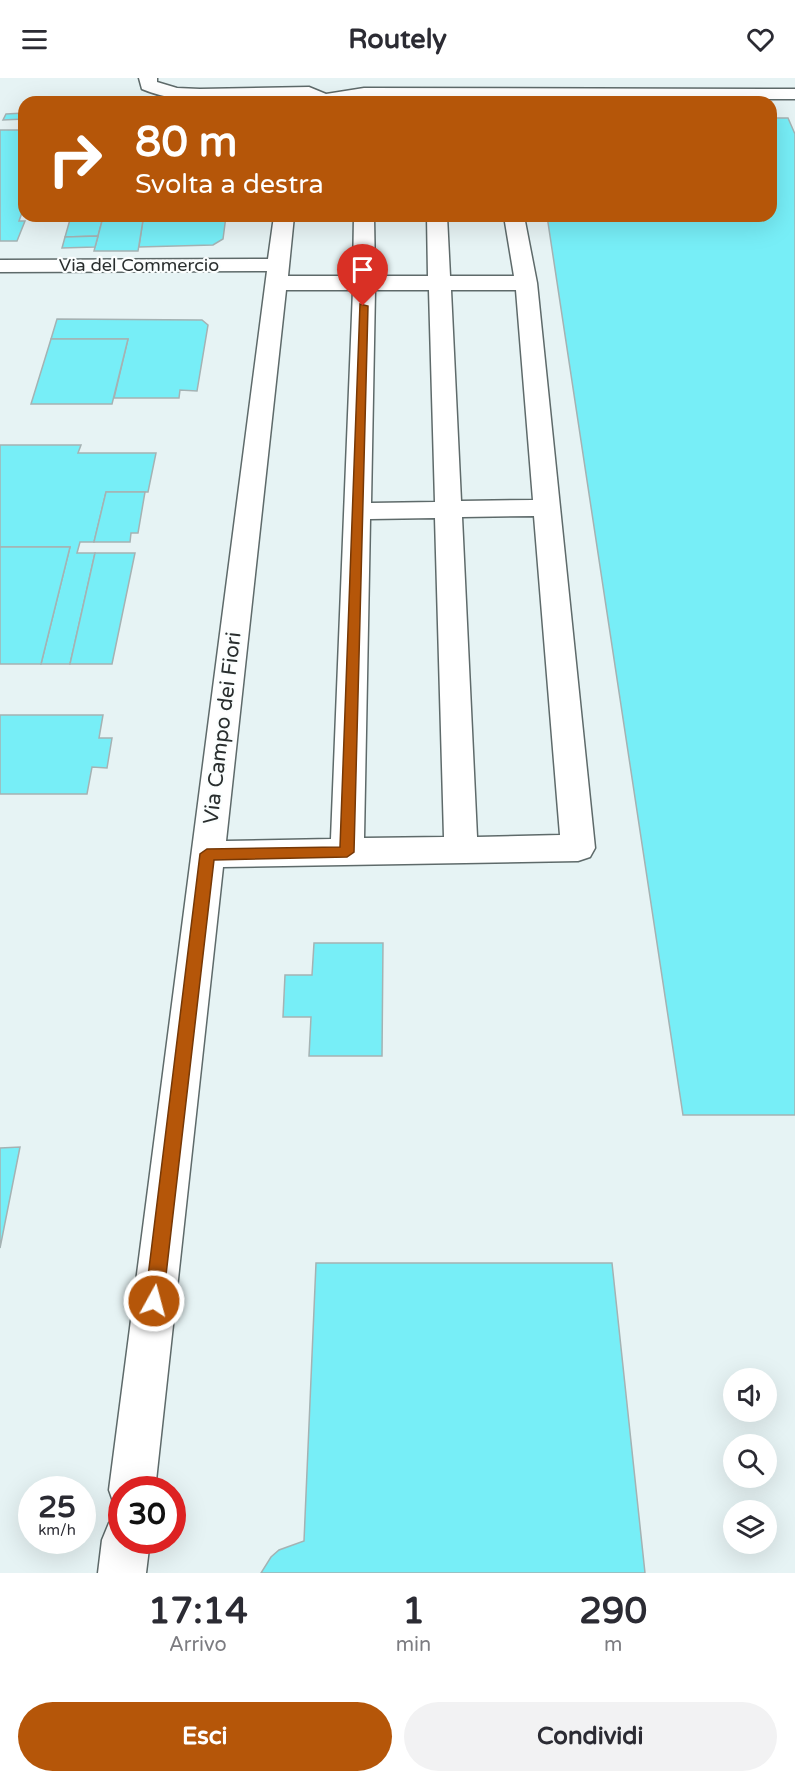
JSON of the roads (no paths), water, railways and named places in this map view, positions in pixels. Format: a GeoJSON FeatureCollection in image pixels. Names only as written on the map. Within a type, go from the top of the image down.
{"type":"FeatureCollection","features":[{"type":"Feature","properties":{"kind":"street"},"geometry":{"type":"LineString","coordinates":[[148,78],[148,85],[153,89],[175,94],[309,92],[314,96]]}},
{"type":"Feature","properties":{"kind":"street"},"geometry":{"type":"LineString","coordinates":[[348,96],[364,93],[555,85],[795,94]]}},
{"type":"Feature","properties":{"kind":"street","name":"Via Campo dei Fiori"},"geometry":{"type":"LineString","coordinates":[[134,1476],[283,222]]}},
{"type":"Feature","properties":{"kind":"street"},"geometry":{"type":"LineString","coordinates":[[347,852],[364,222]]}},
{"type":"Feature","properties":{"kind":"street"},"geometry":{"type":"LineString","coordinates":[[437,222],[461,850]]}},
{"type":"Feature","properties":{"kind":"street"},"geometry":{"type":"LineString","coordinates":[[207,854],[578,848],[526,283],[515,222]]}},
{"type":"Feature","properties":{"kind":"street","name":"Via del Commercio"},"geometry":{"type":"LineString","coordinates":[[0,266],[276,274],[364,283],[526,283]]}},
{"type":"Feature","properties":{"kind":"street"},"geometry":{"type":"LineString","coordinates":[[357,512],[448,508],[546,508]]}},
{"type":"Feature","properties":{"kind":"street"},"geometry":{"type":"LineString","coordinates":[[122,1573],[124,1554]]}}]}
